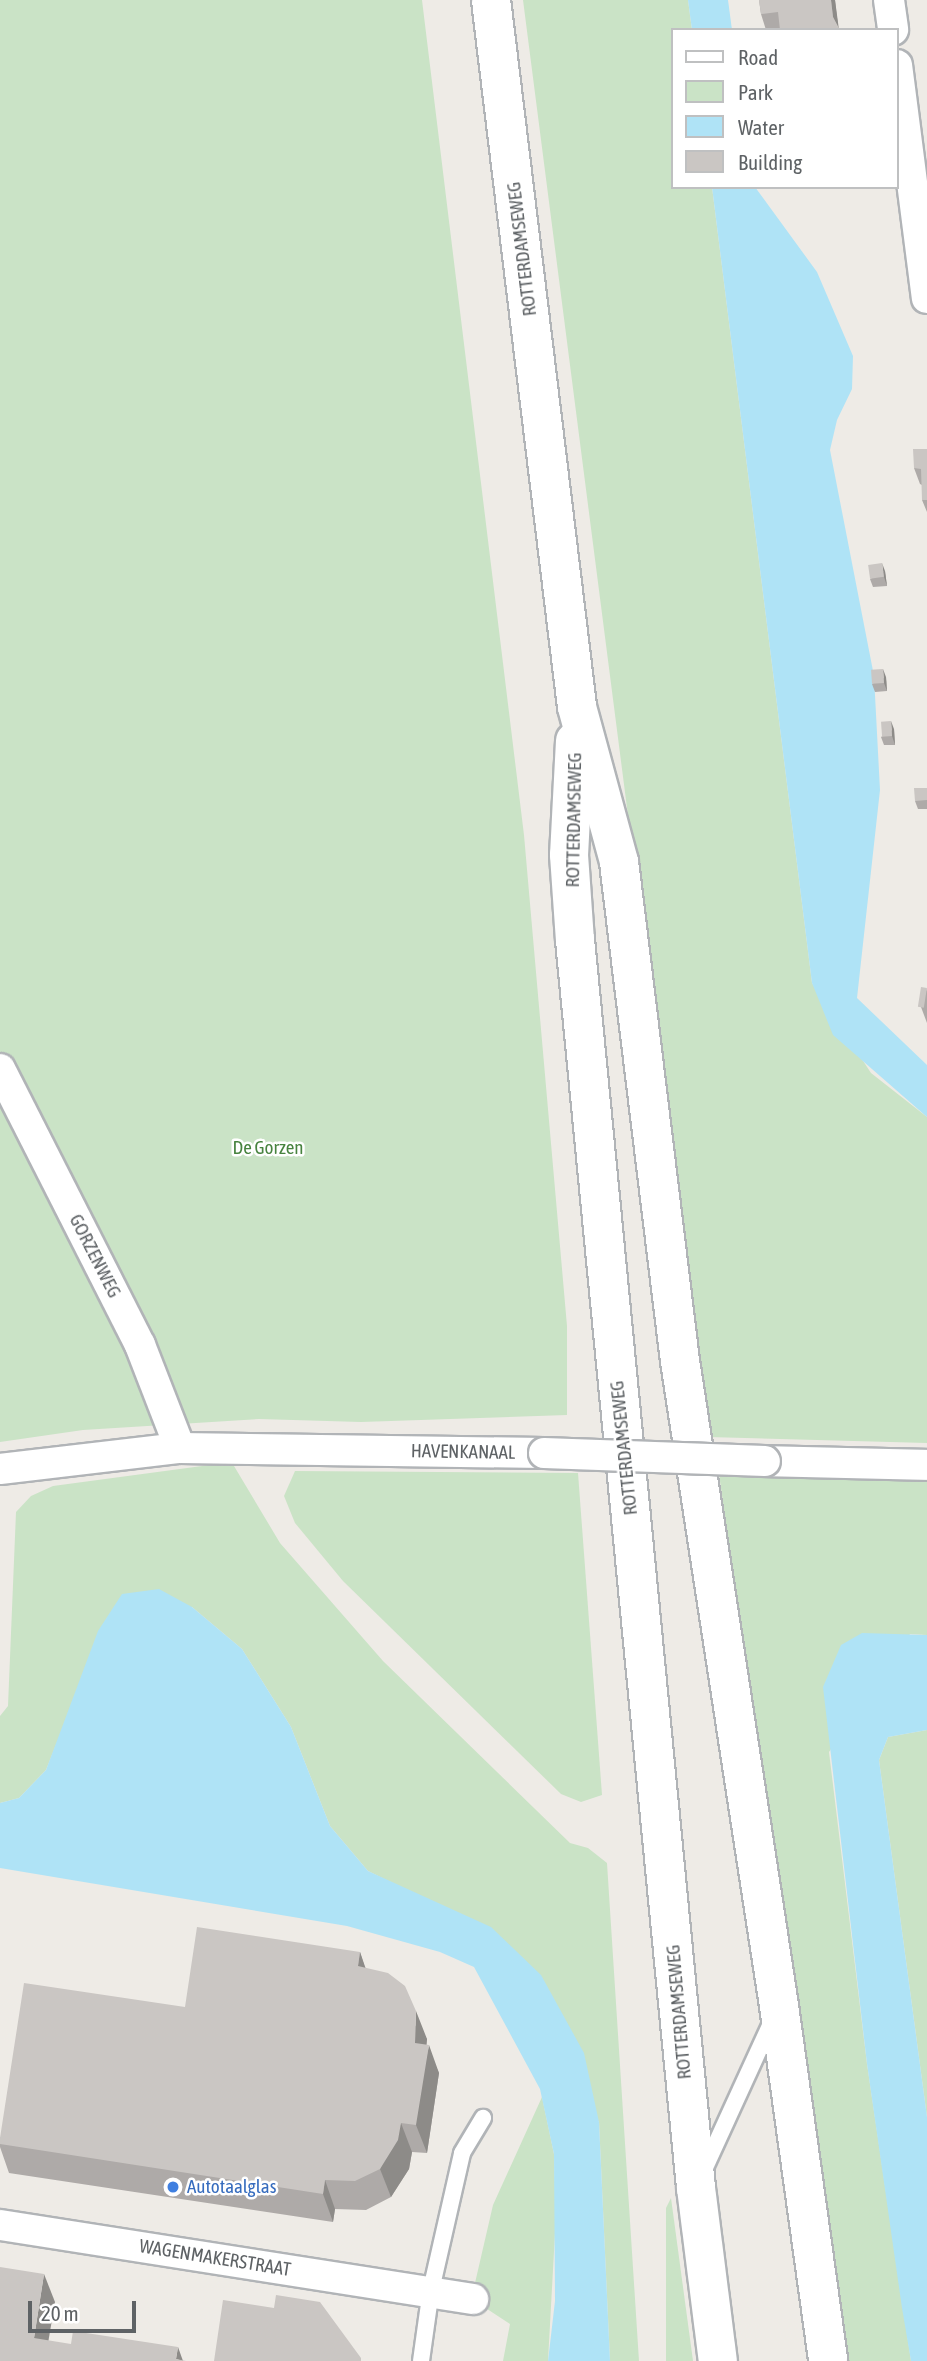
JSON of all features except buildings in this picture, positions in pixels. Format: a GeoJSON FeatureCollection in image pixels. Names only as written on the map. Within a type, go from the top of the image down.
{"type":"FeatureCollection","features":[{"type":"Feature","properties":{"kind":"main road","name":"ROTTERDAMSEWEG"},"geometry":{"type":"LineString","coordinates":[[491,0],[577,707],[619,862],[680,1361],[779,2006],[828,2361]]}},
{"type":"Feature","properties":{"kind":"main road","name":"ROTTERDAMSEWEG"},"geometry":{"type":"LineString","coordinates":[[577,707],[569,855],[575,940],[696,2188],[718,2361]]}},
{"type":"Feature","properties":{"kind":"street"},"geometry":{"type":"LineString","coordinates":[[889,0],[893,28]]}},
{"type":"Feature","properties":{"kind":"street"},"geometry":{"type":"LineString","coordinates":[[899,81],[927,298]]}},
{"type":"Feature","properties":{"kind":"street","name":"GORZENWEG"},"geometry":{"type":"LineString","coordinates":[[0,1069],[140,1345],[180,1448]]}},
{"type":"Feature","properties":{"kind":"street","name":"HAVENKANAAL"},"geometry":{"type":"LineString","coordinates":[[0,1469],[180,1448],[544,1453],[927,1465]]}},
{"type":"Feature","properties":{"kind":"street","name":"WAGENMAKERSTRAAT"},"geometry":{"type":"LineString","coordinates":[[0,2225],[473,2298]]}},
{"type":"Feature","properties":{"kind":"lane"},"geometry":{"type":"LineString","coordinates":[[696,2188],[779,2006]]}},
{"type":"Feature","properties":{"kind":"lane"},"geometry":{"type":"LineString","coordinates":[[421,2361],[431,2290],[462,2154],[482,2118]]}},
{"type":"Feature","properties":{"kind":"green space","name":"De Gorzen"},"geometry":{"type":"Polygon","coordinates":[[[0,0],[422,0],[524,835],[567,1326],[567,1415],[361,1422],[259,1419],[83,1430],[0,1442],[0,0]]]}},
{"type":"Feature","properties":{"kind":"green space"},"geometry":{"type":"Polygon","coordinates":[[[523,0],[688,0],[692,28],[671,28],[671,189],[712,189],[812,983],[871,1073],[927,1117],[927,1443],[708,1437],[523,0]]]}},
{"type":"Feature","properties":{"kind":"green space"},"geometry":{"type":"Polygon","coordinates":[[[217,1464],[234,1466],[280,1543],[383,1661],[570,1843],[588,1848],[607,1863],[639,2361],[610,2361],[599,2122],[423,1898],[368,1871],[330,1826],[291,1727],[242,1649],[192,1607],[69,1712],[46,1770],[19,1798],[0,1803],[0,1716],[8,1706],[16,1512],[31,1496],[53,1486],[217,1464]]]}},
{"type":"Feature","properties":{"kind":"green space"},"geometry":{"type":"Polygon","coordinates":[[[295,1471],[578,1473],[602,1795],[581,1802],[561,1794],[343,1581],[295,1523],[284,1496],[295,1471]]]}},
{"type":"Feature","properties":{"kind":"green space"},"geometry":{"type":"Polygon","coordinates":[[[719,1474],[927,1477],[927,1635],[910,1634],[829,1752],[867,2064],[911,2361],[847,2361],[810,2134],[719,1474]]]}},
{"type":"Feature","properties":{"kind":"green space"},"geometry":{"type":"Polygon","coordinates":[[[927,1730],[927,2117],[879,1760],[888,1737],[927,1730]]]}},
{"type":"Feature","properties":{"kind":"green space"},"geometry":{"type":"Polygon","coordinates":[[[542,2097],[554,2154],[556,2215],[548,2361],[503,2361],[510,2324],[478,2303],[475,2283],[493,2205],[542,2097]]]}},
{"type":"Feature","properties":{"kind":"green space"},"geometry":{"type":"Polygon","coordinates":[[[671,2198],[693,2361],[666,2361],[666,2208],[671,2198]]]}},
{"type":"Feature","properties":{"kind":"water"},"geometry":{"type":"Polygon","coordinates":[[[688,0],[728,0],[732,28],[692,28],[688,0]]]}},
{"type":"Feature","properties":{"kind":"water"},"geometry":{"type":"Polygon","coordinates":[[[712,189],[756,189],[817,272],[853,356],[852,389],[837,420],[830,450],[874,676],[880,790],[857,998],[927,1065],[927,1117],[833,1035],[812,983],[712,189]]]}},
{"type":"Feature","properties":{"kind":"water"},"geometry":{"type":"Polygon","coordinates":[[[159,1589],[192,1607],[242,1649],[291,1727],[330,1826],[368,1871],[491,1927],[541,1975],[584,2053],[599,2122],[610,2361],[548,2361],[555,2301],[554,2154],[540,2089],[474,1967],[440,1952],[347,1926],[0,1868],[0,1803],[19,1798],[46,1770],[98,1631],[122,1594],[159,1589]]]}},
{"type":"Feature","properties":{"kind":"water"},"geometry":{"type":"Polygon","coordinates":[[[862,1633],[927,1635],[927,1730],[888,1737],[879,1760],[927,2117],[927,2361],[911,2361],[902,2308],[867,2064],[823,1687],[841,1645],[862,1633]]]}},
{"type":"Feature","properties":{"kind":"place","name":"Autotaalglas"},"geometry":{"type":"Point","coordinates":[173,2187]}}]}
